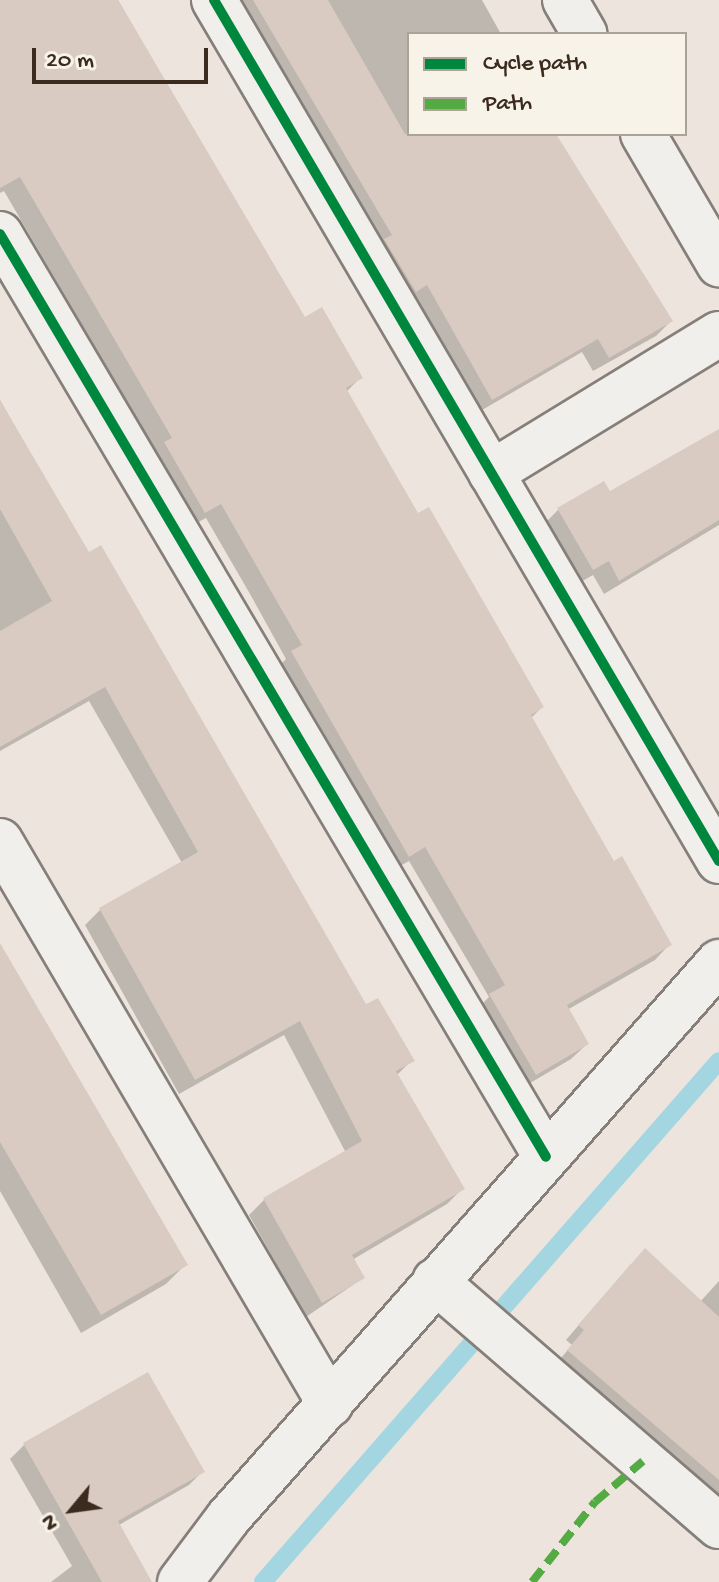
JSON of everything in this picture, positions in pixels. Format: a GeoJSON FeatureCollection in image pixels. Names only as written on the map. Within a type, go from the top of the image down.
{"type":"FeatureCollection","features":[{"type":"Feature","properties":{"kind":"street"},"geometry":{"type":"LineString","coordinates":[[214,0],[719,861]]}},
{"type":"Feature","properties":{"kind":"street"},"geometry":{"type":"LineString","coordinates":[[565,0],[584,32]]}},
{"type":"Feature","properties":{"kind":"street"},"geometry":{"type":"LineString","coordinates":[[644,136],[719,264]]}},
{"type":"Feature","properties":{"kind":"street"},"geometry":{"type":"LineString","coordinates":[[0,234],[546,1157]]}},
{"type":"Feature","properties":{"kind":"street"},"geometry":{"type":"LineString","coordinates":[[491,473],[719,334]]}},
{"type":"Feature","properties":{"kind":"street"},"geometry":{"type":"LineString","coordinates":[[0,841],[330,1404]]}},
{"type":"Feature","properties":{"kind":"street"},"geometry":{"type":"LineString","coordinates":[[180,1582],[228,1518],[330,1404],[445,1289],[546,1157],[719,962]]}},
{"type":"Feature","properties":{"kind":"street"},"geometry":{"type":"LineString","coordinates":[[445,1289],[532,1361],[719,1526]]}},
{"type":"Feature","properties":{"kind":"building"},"geometry":{"type":"Polygon","coordinates":[[[0,0],[118,0],[305,317],[322,307],[363,378],[346,388],[418,513],[429,507],[544,707],[531,715],[614,861],[622,856],[672,945],[567,1005],[589,1044],[536,1075],[489,994],[505,985],[425,847],[409,857],[291,651],[302,645],[221,504],[205,513],[164,442],[172,438],[20,177],[0,188],[0,0]]]}},
{"type":"Feature","properties":{"kind":"building"},"geometry":{"type":"Polygon","coordinates":[[[253,0],[328,0],[407,136],[557,136],[673,321],[609,358],[598,339],[492,400],[427,285],[416,292],[384,239],[392,235],[253,0]]]}},
{"type":"Feature","properties":{"kind":"building"},"geometry":{"type":"Polygon","coordinates":[[[0,400],[89,552],[101,545],[366,1004],[378,998],[415,1061],[396,1071],[465,1189],[352,1255],[365,1278],[322,1303],[263,1198],[362,1141],[300,1021],[195,1080],[99,908],[198,852],[105,687],[0,747],[0,631],[52,601],[0,509],[0,400]]]}},
{"type":"Feature","properties":{"kind":"building"},"geometry":{"type":"Polygon","coordinates":[[[719,429],[719,520],[619,581],[609,561],[593,570],[557,508],[604,481],[610,491],[719,429]]]}},
{"type":"Feature","properties":{"kind":"building"},"geometry":{"type":"Polygon","coordinates":[[[0,943],[188,1265],[101,1315],[0,1142],[0,943]]]}},
{"type":"Feature","properties":{"kind":"building"},"geometry":{"type":"Polygon","coordinates":[[[645,1248],[719,1317],[719,1480],[567,1350],[584,1330],[578,1325],[645,1248]]]}},
{"type":"Feature","properties":{"kind":"building"},"geometry":{"type":"Polygon","coordinates":[[[148,1372],[205,1472],[118,1521],[152,1582],[102,1582],[23,1443],[148,1372]]]}},
{"type":"Feature","properties":{"kind":"waterway"},"geometry":{"type":"LineString","coordinates":[[263,1582],[719,1061]]}},
{"type":"Feature","properties":{"kind":"marked path"},"geometry":{"type":"LineString","coordinates":[[532,1582],[595,1502],[643,1461]]}},
{"type":"Feature","properties":{"kind":"cycle path"},"geometry":{"type":"LineString","coordinates":[[214,0],[719,861]]}},
{"type":"Feature","properties":{"kind":"cycle path"},"geometry":{"type":"LineString","coordinates":[[0,234],[546,1157]]}}]}
